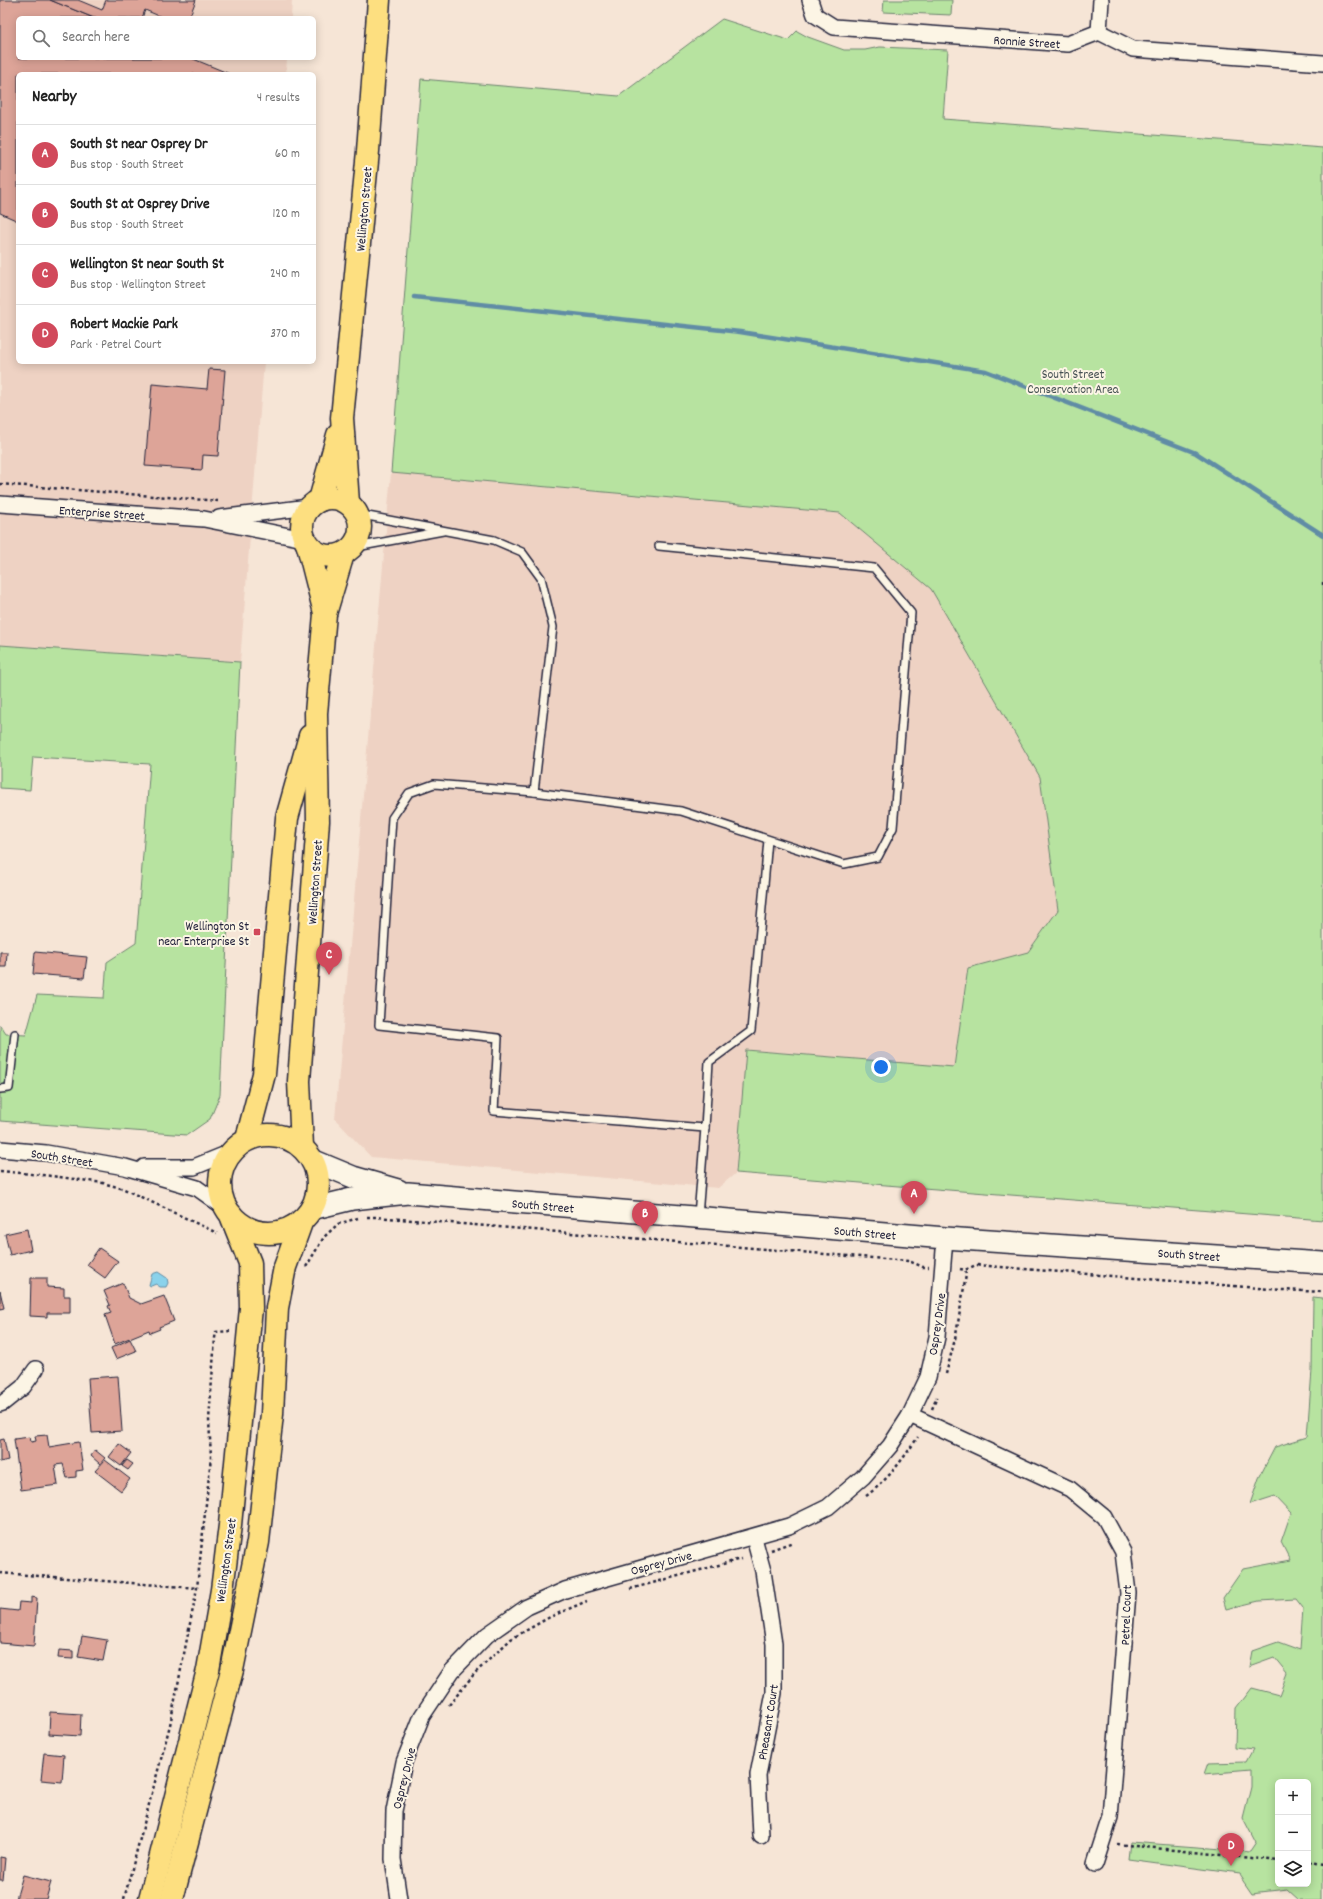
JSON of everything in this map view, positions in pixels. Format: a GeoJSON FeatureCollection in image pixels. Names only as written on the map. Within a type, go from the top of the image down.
{"type":"FeatureCollection","features":[{"type":"Feature","properties":{"kind":"main road","name":"Wellington Street"},"geometry":{"type":"LineString","coordinates":[[315,504],[342,418],[368,151],[379,0]]}},
{"type":"Feature","properties":{"kind":"main road","name":"Wellington Street"},"geometry":{"type":"LineString","coordinates":[[342,418],[352,508]]}},
{"type":"Feature","properties":{"kind":"main road"},"geometry":{"type":"LineString","coordinates":[[330,498],[339,499],[352,508],[360,523],[360,532],[357,541],[347,551],[334,556],[324,556],[316,552],[306,542],[302,522],[315,504],[330,498]]}},
{"type":"Feature","properties":{"kind":"main road","name":"Wellington Street"},"geometry":{"type":"LineString","coordinates":[[306,542],[325,614]]}},
{"type":"Feature","properties":{"kind":"main road","name":"Wellington Street"},"geometry":{"type":"LineString","coordinates":[[172,1899],[232,1670],[258,1542],[272,1414],[277,1308],[285,1267],[318,1193],[318,1176],[307,1153],[299,1081],[318,821],[316,713],[325,614],[347,551]]}},
{"type":"Feature","properties":{"kind":"main road","name":"Wellington Street"},"geometry":{"type":"LineString","coordinates":[[150,1899],[208,1670],[222,1590],[230,1525],[251,1308],[250,1263],[220,1192],[220,1174],[239,1145],[264,1074],[287,818],[316,713]]}},
{"type":"Feature","properties":{"kind":"main road"},"geometry":{"type":"LineString","coordinates":[[239,1145],[264,1134],[277,1135],[293,1140],[307,1153]]}},
{"type":"Feature","properties":{"kind":"main road"},"geometry":{"type":"LineString","coordinates":[[229,1213],[240,1224],[256,1231],[270,1233],[287,1230],[307,1215]]}},
{"type":"Feature","properties":{"kind":"street","name":"Ronnie Street"},"geometry":{"type":"LineString","coordinates":[[810,0],[815,15],[834,27],[1068,44],[1099,32]]}},
{"type":"Feature","properties":{"kind":"street"},"geometry":{"type":"LineString","coordinates":[[1101,0],[1099,32],[1133,49],[1323,63]]}},
{"type":"Feature","properties":{"kind":"street","name":"Enterprise Street"},"geometry":{"type":"LineString","coordinates":[[0,504],[204,519],[306,542]]}},
{"type":"Feature","properties":{"kind":"street","name":"Enterprise Street"},"geometry":{"type":"LineString","coordinates":[[204,519],[315,504]]}},
{"type":"Feature","properties":{"kind":"street","name":"South Street"},"geometry":{"type":"LineString","coordinates":[[125,1167],[194,1167],[239,1145]]}},
{"type":"Feature","properties":{"kind":"street","name":"South Street"},"geometry":{"type":"LineString","coordinates":[[0,1148],[46,1153],[125,1167],[197,1188],[229,1213]]}},
{"type":"Feature","properties":{"kind":"street","name":"South Street"},"geometry":{"type":"LineString","coordinates":[[307,1153],[354,1176],[408,1193]]}},
{"type":"Feature","properties":{"kind":"street","name":"South Street"},"geometry":{"type":"LineString","coordinates":[[307,1215],[352,1199],[408,1193],[945,1238],[1323,1263]]}},
{"type":"Feature","properties":{"kind":"street","name":"Osprey Drive"},"geometry":{"type":"LineString","coordinates":[[400,1899],[393,1859],[394,1811],[404,1762],[422,1716],[452,1671],[487,1634],[527,1608],[565,1590],[754,1538],[789,1526],[828,1507],[863,1478],[890,1446],[910,1415],[928,1376],[937,1337],[945,1238]]}},
{"type":"Feature","properties":{"kind":"street"},"geometry":{"type":"LineString","coordinates":[[0,1404],[23,1387],[36,1369]]}},
{"type":"Feature","properties":{"kind":"street","name":"Petrel Court"},"geometry":{"type":"LineString","coordinates":[[910,1415],[1070,1490],[1104,1516],[1123,1552],[1128,1593],[1110,1817],[1095,1864]]}},
{"type":"Feature","properties":{"kind":"street","name":"Pheasant Court"},"geometry":{"type":"LineString","coordinates":[[754,1538],[763,1570],[774,1644],[774,1693],[758,1775],[761,1836]]}},
{"type":"Feature","properties":{"kind":"lane"},"geometry":{"type":"LineString","coordinates":[[352,508],[447,531],[494,540],[522,552],[541,578],[553,627],[534,792]]}},
{"type":"Feature","properties":{"kind":"lane"},"geometry":{"type":"LineString","coordinates":[[347,551],[447,531]]}},
{"type":"Feature","properties":{"kind":"lane"},"geometry":{"type":"LineString","coordinates":[[659,546],[874,568],[911,613],[893,828],[878,857],[844,864],[681,811],[534,792],[434,784],[409,793],[392,818],[379,1025],[498,1038],[494,1111],[705,1128]]}},
{"type":"Feature","properties":{"kind":"lane"},"geometry":{"type":"LineString","coordinates":[[698,1218],[709,1062],[751,1031],[768,840]]}},
{"type":"Feature","properties":{"kind":"lane"},"geometry":{"type":"LineString","coordinates":[[0,1089],[9,1088],[15,1034]]}},
{"type":"Feature","properties":{"kind":"path"},"geometry":{"type":"LineString","coordinates":[[0,484],[219,502]]}},
{"type":"Feature","properties":{"kind":"path"},"geometry":{"type":"LineString","coordinates":[[1323,582],[1323,587]]}},
{"type":"Feature","properties":{"kind":"path"},"geometry":{"type":"LineString","coordinates":[[0,1171],[52,1176],[103,1183],[117,1187],[218,1233],[221,1237]]}},
{"type":"Feature","properties":{"kind":"path"},"geometry":{"type":"LineString","coordinates":[[304,1271],[324,1237],[338,1224],[358,1218],[377,1217],[909,1260],[924,1267],[929,1267]]}},
{"type":"Feature","properties":{"kind":"path"},"geometry":{"type":"LineString","coordinates":[[960,1269],[964,1270],[976,1265],[1275,1290],[1323,1292]]}},
{"type":"Feature","properties":{"kind":"path"},"geometry":{"type":"LineString","coordinates":[[124,1899],[170,1725],[197,1588],[211,1457],[209,1420],[215,1338],[216,1332],[230,1331],[231,1324]]}},
{"type":"Feature","properties":{"kind":"path"},"geometry":{"type":"LineString","coordinates":[[624,1591],[741,1559]]}},
{"type":"Feature","properties":{"kind":"path"},"geometry":{"type":"LineString","coordinates":[[0,1574],[197,1588]]}},
{"type":"Feature","properties":{"kind":"path"},"geometry":{"type":"LineString","coordinates":[[444,1710],[460,1694],[475,1672],[511,1639],[550,1617],[590,1600]]}},
{"type":"Feature","properties":{"kind":"path"},"geometry":{"type":"LineString","coordinates":[[1103,1840],[1121,1845],[1275,1861]]}},
{"type":"Feature","properties":{"kind":"path"},"geometry":{"type":"LineString","coordinates":[[1311,1864],[1323,1866]]}},
{"type":"Feature","properties":{"kind":"shaded area"},"geometry":{"type":"Polygon","coordinates":[[[0,0],[292,0],[291,16],[16,16],[16,60],[287,60],[286,72],[16,72],[16,364],[264,364],[240,662],[0,645],[0,0]]]}},
{"type":"Feature","properties":{"kind":"shaded area"},"geometry":{"type":"Polygon","coordinates":[[[391,473],[840,513],[931,589],[1040,777],[1058,910],[1028,952],[968,968],[954,1067],[747,1050],[736,1173],[718,1188],[371,1157],[335,1119],[391,473]]]}},
{"type":"Feature","properties":{"kind":"green space"},"geometry":{"type":"Polygon","coordinates":[[[884,0],[952,0],[951,15],[883,12],[884,0]]]}},
{"type":"Feature","properties":{"kind":"green space","name":"South Street Conservation Area"},"geometry":{"type":"Polygon","coordinates":[[[722,19],[788,40],[797,31],[808,37],[844,50],[865,50],[880,47],[948,50],[943,119],[1323,148],[1323,1220],[736,1173],[746,1050],[954,1067],[968,968],[1028,952],[1058,910],[1040,777],[931,589],[840,513],[391,473],[421,79],[619,96],[722,19]]]}},
{"type":"Feature","properties":{"kind":"green space"},"geometry":{"type":"Polygon","coordinates":[[[0,645],[240,662],[220,1095],[210,1119],[187,1135],[0,1121],[0,1025],[6,1034],[26,1035],[37,995],[104,998],[107,962],[136,943],[150,764],[33,757],[30,790],[0,788],[0,645]]]}},
{"type":"Feature","properties":{"kind":"green space"},"geometry":{"type":"Polygon","coordinates":[[[1313,1297],[1323,1298],[1323,1899],[1298,1899],[1287,1889],[1252,1893],[1239,1874],[1128,1859],[1130,1842],[1249,1851],[1255,1842],[1243,1819],[1251,1787],[1251,1770],[1204,1774],[1208,1763],[1246,1762],[1253,1749],[1235,1747],[1236,1709],[1252,1688],[1279,1695],[1287,1674],[1274,1658],[1249,1667],[1252,1651],[1278,1642],[1300,1650],[1303,1608],[1296,1599],[1259,1601],[1226,1609],[1223,1598],[1243,1569],[1290,1560],[1281,1542],[1291,1513],[1275,1496],[1250,1504],[1259,1478],[1275,1447],[1307,1437],[1312,1370],[1313,1297]]]}},
{"type":"Feature","properties":{"kind":"water"},"geometry":{"type":"Polygon","coordinates":[[[158,1272],[167,1278],[168,1283],[166,1287],[160,1287],[156,1284],[151,1286],[149,1285],[152,1274],[158,1272]]]}},
{"type":"Feature","properties":{"kind":"building"},"geometry":{"type":"Polygon","coordinates":[[[0,0],[50,0],[89,16],[16,16],[16,60],[196,60],[225,72],[16,72],[16,220],[0,213],[0,0]]]}},
{"type":"Feature","properties":{"kind":"building"},"geometry":{"type":"Polygon","coordinates":[[[50,0],[78,0],[102,10],[106,0],[196,0],[190,16],[159,16],[145,10],[143,16],[89,16],[50,0]]]}},
{"type":"Feature","properties":{"kind":"building"},"geometry":{"type":"Polygon","coordinates":[[[209,369],[225,370],[218,456],[203,455],[202,470],[145,466],[152,384],[207,389],[209,369]]]}},
{"type":"Feature","properties":{"kind":"building"},"geometry":{"type":"Polygon","coordinates":[[[0,952],[7,952],[6,967],[0,967],[0,952]]]}},
{"type":"Feature","properties":{"kind":"building"},"geometry":{"type":"Polygon","coordinates":[[[35,952],[87,957],[84,978],[33,974],[35,952]]]}},
{"type":"Feature","properties":{"kind":"building"},"geometry":{"type":"Polygon","coordinates":[[[27,1229],[31,1250],[10,1255],[5,1234],[27,1229]]]}},
{"type":"Feature","properties":{"kind":"building"},"geometry":{"type":"Polygon","coordinates":[[[99,1248],[118,1261],[105,1278],[87,1265],[99,1248]]]}},
{"type":"Feature","properties":{"kind":"building"},"geometry":{"type":"Polygon","coordinates":[[[31,1278],[47,1278],[47,1287],[64,1288],[64,1296],[70,1296],[70,1313],[47,1313],[47,1317],[30,1316],[31,1278]]]}},
{"type":"Feature","properties":{"kind":"building"},"geometry":{"type":"Polygon","coordinates":[[[123,1283],[129,1298],[141,1304],[164,1296],[174,1321],[159,1327],[160,1329],[150,1333],[149,1330],[115,1344],[105,1315],[111,1313],[108,1306],[110,1305],[104,1291],[123,1283]]]}},
{"type":"Feature","properties":{"kind":"building"},"geometry":{"type":"Polygon","coordinates":[[[0,1291],[4,1308],[0,1309],[0,1291]]]}},
{"type":"Feature","properties":{"kind":"building"},"geometry":{"type":"Polygon","coordinates":[[[130,1339],[136,1351],[116,1359],[111,1348],[130,1339]]]}},
{"type":"Feature","properties":{"kind":"building"},"geometry":{"type":"Polygon","coordinates":[[[118,1376],[122,1431],[92,1433],[88,1378],[118,1376]]]}},
{"type":"Feature","properties":{"kind":"building"},"geometry":{"type":"Polygon","coordinates":[[[47,1435],[49,1447],[79,1442],[83,1470],[76,1471],[76,1477],[67,1478],[63,1464],[55,1465],[58,1485],[21,1490],[14,1439],[30,1437],[31,1442],[36,1441],[35,1436],[47,1435]]]}},
{"type":"Feature","properties":{"kind":"building"},"geometry":{"type":"Polygon","coordinates":[[[4,1439],[8,1460],[0,1462],[0,1440],[4,1439]]]}},
{"type":"Feature","properties":{"kind":"building"},"geometry":{"type":"Polygon","coordinates":[[[119,1444],[131,1453],[121,1466],[109,1457],[119,1444]]]}},
{"type":"Feature","properties":{"kind":"building"},"geometry":{"type":"Polygon","coordinates":[[[95,1450],[105,1458],[100,1464],[91,1456],[95,1450]]]}},
{"type":"Feature","properties":{"kind":"building"},"geometry":{"type":"Polygon","coordinates":[[[105,1460],[130,1479],[121,1491],[95,1471],[105,1460]]]}},
{"type":"Feature","properties":{"kind":"building"},"geometry":{"type":"Polygon","coordinates":[[[127,1460],[133,1464],[128,1470],[122,1466],[127,1460]]]}},
{"type":"Feature","properties":{"kind":"building"},"geometry":{"type":"Polygon","coordinates":[[[31,1597],[37,1598],[34,1646],[0,1643],[0,1609],[18,1611],[19,1602],[31,1603],[31,1597]]]}},
{"type":"Feature","properties":{"kind":"building"},"geometry":{"type":"Polygon","coordinates":[[[82,1636],[107,1640],[103,1661],[78,1657],[82,1636]]]}},
{"type":"Feature","properties":{"kind":"building"},"geometry":{"type":"Polygon","coordinates":[[[59,1650],[73,1651],[73,1659],[58,1658],[59,1650]]]}},
{"type":"Feature","properties":{"kind":"building"},"geometry":{"type":"Polygon","coordinates":[[[50,1712],[81,1714],[80,1736],[49,1734],[50,1712]]]}},
{"type":"Feature","properties":{"kind":"building"},"geometry":{"type":"Polygon","coordinates":[[[44,1753],[64,1755],[62,1782],[41,1780],[44,1753]]]}},
{"type":"Feature","properties":{"kind":"building"},"geometry":{"type":"Polygon","coordinates":[[[0,1857],[5,1858],[3,1880],[0,1880],[0,1857]]]}},
{"type":"Feature","properties":{"kind":"building"},"geometry":{"type":"Polygon","coordinates":[[[23,1875],[51,1882],[46,1899],[16,1899],[23,1875]]]}},
{"type":"Feature","properties":{"kind":"waterway"},"geometry":{"type":"LineString","coordinates":[[414,297],[740,332],[986,371],[1196,453],[1323,535]]}},
{"type":"Feature","properties":{"kind":"place","name":"Wellington St near Enterprise St"},"geometry":{"type":"Point","coordinates":[257,932]}},
{"type":"Feature","properties":{"kind":"place","name":"Wellington St near South St"},"geometry":{"type":"Point","coordinates":[329,975]}},
{"type":"Feature","properties":{"kind":"place","name":"South St near Osprey Dr"},"geometry":{"type":"Point","coordinates":[914,1214]}},
{"type":"Feature","properties":{"kind":"place","name":"South St at Osprey Drive"},"geometry":{"type":"Point","coordinates":[645,1234]}},
{"type":"Feature","properties":{"kind":"place","name":"Robert Mackie Park"},"geometry":{"type":"Point","coordinates":[1231,1866]}}]}
